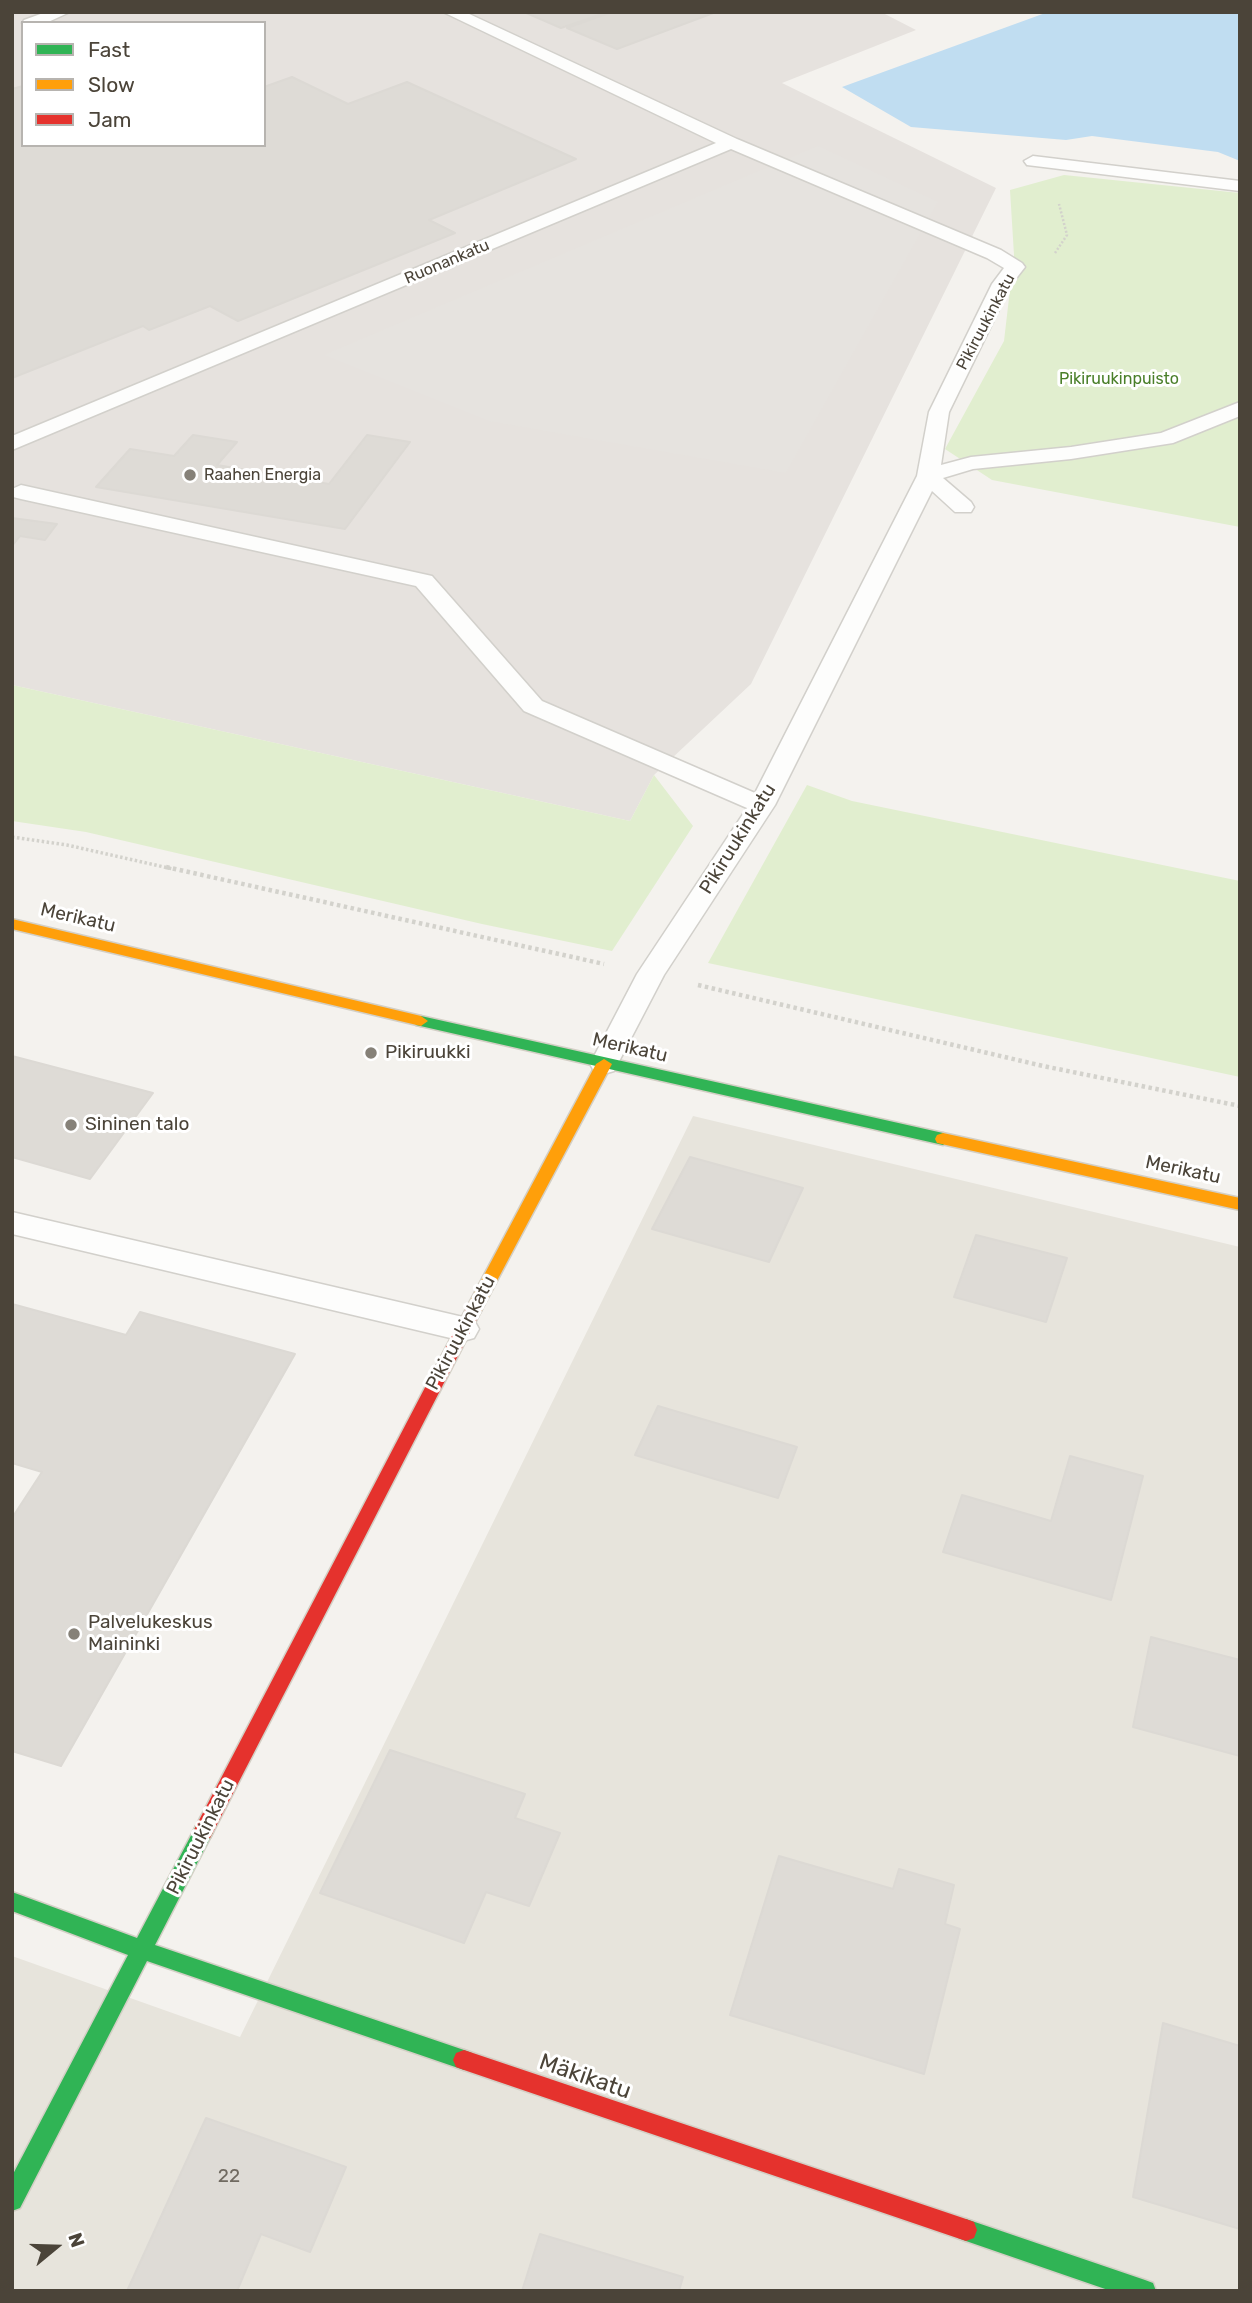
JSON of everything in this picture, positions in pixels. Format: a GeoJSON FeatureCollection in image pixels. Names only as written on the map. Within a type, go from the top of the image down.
{"type":"FeatureCollection","features":[{"type":"Feature","properties":{"kind":"street","name":"Merikatu"},"geometry":{"type":"LineString","coordinates":[[12,924],[604,1064],[1240,1204]]}},
{"type":"Feature","properties":{"kind":"street","name":"Pikiruukinkatu"},"geometry":{"type":"LineString","coordinates":[[12,2200],[463,1329],[604,1064]]}},
{"type":"Feature","properties":{"kind":"street","name":"Mäkikatu"},"geometry":{"type":"LineString","coordinates":[[12,1901],[142,1950],[1145,2291]]}},
{"type":"Feature","properties":{"kind":"lane"},"geometry":{"type":"LineString","coordinates":[[36,21],[62,12]]}},
{"type":"Feature","properties":{"kind":"lane"},"geometry":{"type":"LineString","coordinates":[[451,12],[731,143]]}},
{"type":"Feature","properties":{"kind":"lane","name":"Pikiruukinkatu"},"geometry":{"type":"LineString","coordinates":[[604,1064],[651,974],[762,805],[928,476],[939,412],[1002,284],[1015,267],[994,254],[731,143]]}},
{"type":"Feature","properties":{"kind":"lane","name":"Ruonankatu"},"geometry":{"type":"LineString","coordinates":[[12,444],[731,143]]}},
{"type":"Feature","properties":{"kind":"lane"},"geometry":{"type":"LineString","coordinates":[[1033,161],[1240,186]]}},
{"type":"Feature","properties":{"kind":"lane"},"geometry":{"type":"LineString","coordinates":[[928,476],[971,463],[1071,453],[1166,439],[1240,408]]}},
{"type":"Feature","properties":{"kind":"lane"},"geometry":{"type":"LineString","coordinates":[[928,476],[963,507]]}},
{"type":"Feature","properties":{"kind":"lane"},"geometry":{"type":"LineString","coordinates":[[21,492],[424,581],[533,706],[762,805]]}},
{"type":"Feature","properties":{"kind":"lane"},"geometry":{"type":"LineString","coordinates":[[12,1223],[463,1329]]}},
{"type":"Feature","properties":{"kind":"path"},"geometry":{"type":"LineString","coordinates":[[1015,267],[1056,252],[1068,235],[1063,210],[1033,161]]}},
{"type":"Feature","properties":{"kind":"shaded area"},"geometry":{"type":"Polygon","coordinates":[[[12,12],[881,12],[916,30],[782,83],[996,188],[751,684],[654,775],[630,821],[12,685],[12,12]]]}},
{"type":"Feature","properties":{"kind":"shaded area"},"geometry":{"type":"Polygon","coordinates":[[[818,146],[938,202],[786,473],[489,421],[324,355],[818,146]]]}},
{"type":"Feature","properties":{"kind":"shaded area"},"geometry":{"type":"Polygon","coordinates":[[[693,1116],[1240,1247],[1240,2291],[12,2291],[12,1956],[240,2037],[693,1116]]]}},
{"type":"Feature","properties":{"kind":"green space","name":"Pikiruukinpuisto"},"geometry":{"type":"Polygon","coordinates":[[[1064,175],[1240,193],[1240,527],[992,480],[945,449],[1004,341],[1014,255],[1010,190],[1064,175]]]}},
{"type":"Feature","properties":{"kind":"green space"},"geometry":{"type":"Polygon","coordinates":[[[12,685],[630,821],[654,775],[693,826],[612,951],[482,924],[86,832],[12,821],[12,685]]]}},
{"type":"Feature","properties":{"kind":"green space"},"geometry":{"type":"Polygon","coordinates":[[[807,785],[852,801],[1240,881],[1240,1077],[708,963],[807,785]]]}},
{"type":"Feature","properties":{"kind":"water"},"geometry":{"type":"Polygon","coordinates":[[[1048,12],[1240,12],[1240,161],[1218,152],[1092,136],[1066,140],[911,127],[842,87],[1048,12]]]}},
{"type":"Feature","properties":{"kind":"building"},"geometry":{"type":"Polygon","coordinates":[[[524,12],[608,12],[561,28],[524,12]]]}},
{"type":"Feature","properties":{"kind":"building"},"geometry":{"type":"Polygon","coordinates":[[[612,12],[716,12],[617,49],[567,28],[612,12]]]}},
{"type":"Feature","properties":{"kind":"building"},"geometry":{"type":"Polygon","coordinates":[[[292,77],[348,104],[407,82],[576,159],[429,220],[455,233],[238,321],[210,306],[149,330],[143,326],[12,378],[12,89],[21,87],[21,147],[266,147],[266,86],[292,77]]]}},
{"type":"Feature","properties":{"kind":"building","name":"Raahen Energia"},"geometry":{"type":"Polygon","coordinates":[[[193,435],[237,442],[217,465],[329,484],[367,435],[410,442],[345,529],[96,487],[130,449],[174,456],[193,435]]]}},
{"type":"Feature","properties":{"kind":"building"},"geometry":{"type":"Polygon","coordinates":[[[12,518],[57,524],[45,540],[20,536],[12,546],[12,518]]]}},
{"type":"Feature","properties":{"kind":"building","name":"Sininen talo"},"geometry":{"type":"Polygon","coordinates":[[[12,1056],[153,1093],[90,1179],[12,1157],[12,1056]]]}},
{"type":"Feature","properties":{"kind":"building"},"geometry":{"type":"Polygon","coordinates":[[[690,1157],[803,1188],[769,1262],[652,1229],[690,1157]]]}},
{"type":"Feature","properties":{"kind":"building"},"geometry":{"type":"Polygon","coordinates":[[[976,1235],[1067,1258],[1046,1322],[954,1297],[976,1235]]]}},
{"type":"Feature","properties":{"kind":"building","name":"Palvelukeskus Maininki"},"geometry":{"type":"Polygon","coordinates":[[[12,1304],[126,1335],[140,1312],[295,1354],[61,1766],[12,1751],[12,1518],[42,1472],[12,1463],[12,1304]]]}},
{"type":"Feature","properties":{"kind":"building"},"geometry":{"type":"Polygon","coordinates":[[[658,1406],[797,1447],[778,1498],[635,1455],[658,1406]]]}},
{"type":"Feature","properties":{"kind":"building"},"geometry":{"type":"Polygon","coordinates":[[[1070,1456],[1143,1476],[1111,1600],[943,1552],[962,1495],[1051,1521],[1070,1456]]]}},
{"type":"Feature","properties":{"kind":"building"},"geometry":{"type":"Polygon","coordinates":[[[1151,1637],[1240,1660],[1240,1756],[1133,1727],[1151,1637]]]}},
{"type":"Feature","properties":{"kind":"building"},"geometry":{"type":"Polygon","coordinates":[[[390,1750],[525,1794],[515,1818],[560,1833],[529,1906],[486,1892],[464,1943],[320,1893],[390,1750]]]}},
{"type":"Feature","properties":{"kind":"building"},"geometry":{"type":"Polygon","coordinates":[[[779,1856],[893,1889],[899,1869],[954,1885],[945,1924],[960,1929],[924,2074],[730,2015],[779,1856]]]}},
{"type":"Feature","properties":{"kind":"building"},"geometry":{"type":"Polygon","coordinates":[[[1163,2023],[1240,2046],[1240,2229],[1133,2197],[1163,2023]]]}},
{"type":"Feature","properties":{"kind":"building"},"geometry":{"type":"Polygon","coordinates":[[[206,2118],[346,2167],[310,2252],[261,2234],[237,2291],[127,2291],[206,2118]]]}},
{"type":"Feature","properties":{"kind":"building"},"geometry":{"type":"Polygon","coordinates":[[[540,2234],[683,2277],[679,2291],[522,2291],[540,2234]]]}},
{"type":"Feature","properties":{"kind":"traffic: fast"},"geometry":{"type":"LineString","coordinates":[[421,1021],[943,1139]]}},
{"type":"Feature","properties":{"kind":"traffic: fast"},"geometry":{"type":"LineString","coordinates":[[12,2200],[203,1832]]}},
{"type":"Feature","properties":{"kind":"traffic: fast"},"geometry":{"type":"LineString","coordinates":[[12,1901],[142,1950],[464,2060]]}},
{"type":"Feature","properties":{"kind":"traffic: fast"},"geometry":{"type":"LineString","coordinates":[[966,2230],[1145,2291]]}},
{"type":"Feature","properties":{"kind":"traffic: slow"},"geometry":{"type":"LineString","coordinates":[[12,924],[421,1021]]}},
{"type":"Feature","properties":{"kind":"traffic: slow"},"geometry":{"type":"LineString","coordinates":[[474,1309],[604,1064]]}},
{"type":"Feature","properties":{"kind":"traffic: slow"},"geometry":{"type":"LineString","coordinates":[[943,1139],[1240,1204]]}},
{"type":"Feature","properties":{"kind":"traffic: jam"},"geometry":{"type":"LineString","coordinates":[[203,1832],[474,1309]]}},
{"type":"Feature","properties":{"kind":"traffic: jam"},"geometry":{"type":"LineString","coordinates":[[464,2060],[966,2230]]}},
{"type":"Feature","properties":{"kind":"place","name":"Raahen Energia"},"geometry":{"type":"Point","coordinates":[190,475]}},
{"type":"Feature","properties":{"kind":"place","name":"Pikiruukki"},"geometry":{"type":"Point","coordinates":[371,1053]}},
{"type":"Feature","properties":{"kind":"place","name":"Sininen talo"},"geometry":{"type":"Point","coordinates":[71,1125]}},
{"type":"Feature","properties":{"kind":"place","name":"Palvelukeskus Maininki"},"geometry":{"type":"Point","coordinates":[74,1634]}}]}
